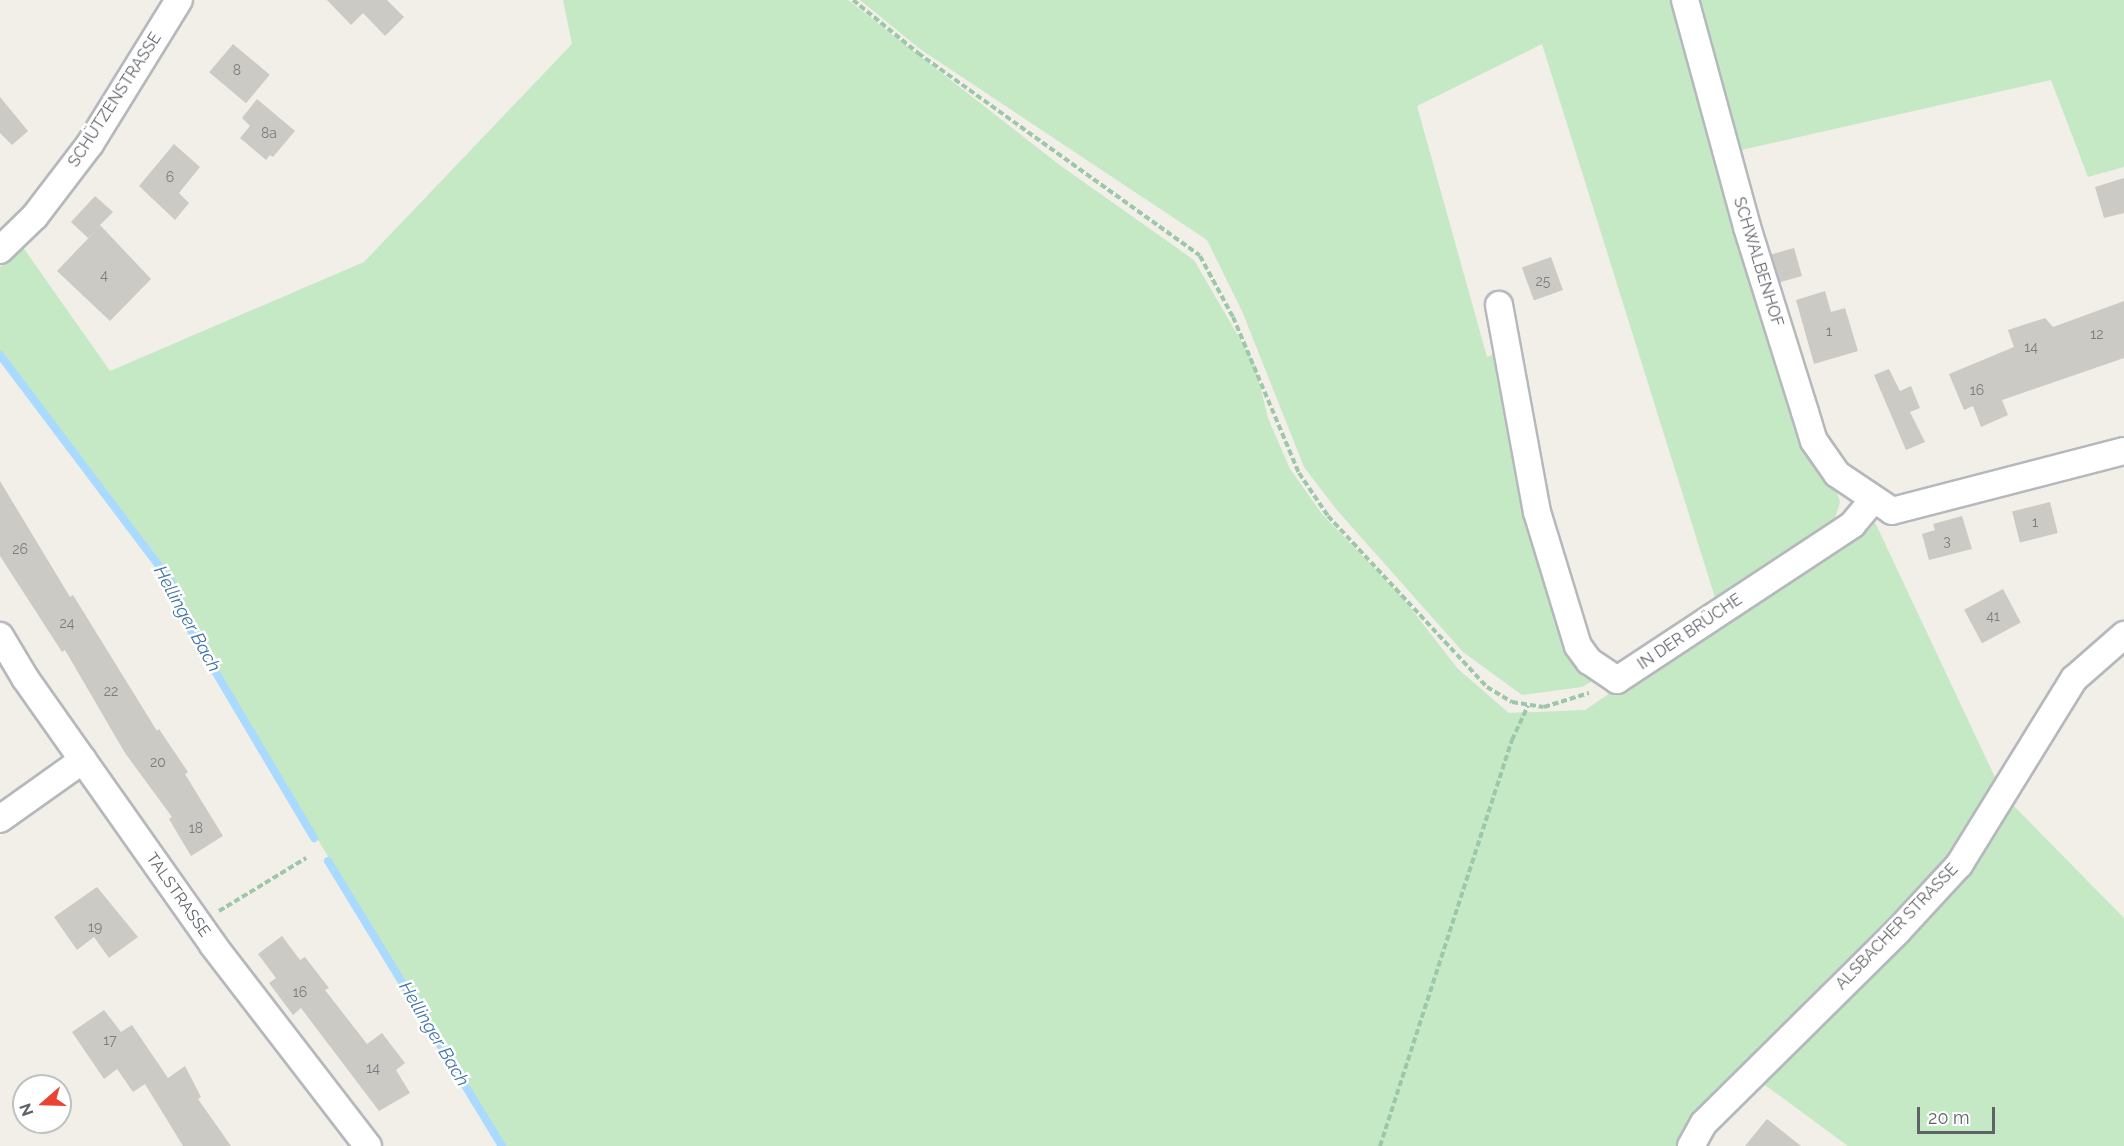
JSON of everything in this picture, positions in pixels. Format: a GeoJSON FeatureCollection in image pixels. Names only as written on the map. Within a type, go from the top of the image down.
{"type":"FeatureCollection","features":[{"type":"Feature","properties":{"kind":"street","name":"SCHÜTZENSTRASSE"},"geometry":{"type":"LineString","coordinates":[[0,250],[35,216],[90,144],[178,0]]}},
{"type":"Feature","properties":{"kind":"street","name":"SCHWALBENHOF"},"geometry":{"type":"LineString","coordinates":[[1685,0],[1747,227],[1814,441],[1837,474],[1874,499]]}},
{"type":"Feature","properties":{"kind":"street"},"geometry":{"type":"LineString","coordinates":[[1499,305],[1537,512],[1578,646],[1589,661],[1617,680]]}},
{"type":"Feature","properties":{"kind":"street"},"geometry":{"type":"LineString","coordinates":[[1874,499],[1892,511],[2124,451]]}},
{"type":"Feature","properties":{"kind":"street","name":"IN DER BRÜCHE"},"geometry":{"type":"LineString","coordinates":[[1617,680],[1852,525],[1874,499]]}},
{"type":"Feature","properties":{"kind":"street","name":"ALSBACHER STRASSE"},"geometry":{"type":"LineString","coordinates":[[1691,1146],[1704,1123],[1898,931],[1959,865],[2074,679],[2124,635]]}},
{"type":"Feature","properties":{"kind":"street","name":"TALSTRASSE"},"geometry":{"type":"LineString","coordinates":[[0,636],[83,760],[198,924],[368,1146]]}},
{"type":"Feature","properties":{"kind":"street"},"geometry":{"type":"LineString","coordinates":[[0,819],[83,760]]}},
{"type":"Feature","properties":{"kind":"path"},"geometry":{"type":"LineString","coordinates":[[853,0],[918,53],[1200,256],[1233,317],[1299,473],[1328,516],[1487,687],[1512,702],[1544,707],[1578,699],[1617,680]]}},
{"type":"Feature","properties":{"kind":"path"},"geometry":{"type":"LineString","coordinates":[[1380,1146],[1512,740],[1528,705]]}},
{"type":"Feature","properties":{"kind":"path"},"geometry":{"type":"LineString","coordinates":[[198,924],[306,858]]}},
{"type":"Feature","properties":{"kind":"green space"},"geometry":{"type":"Polygon","coordinates":[[[563,0],[848,0],[1061,166],[1194,260],[1255,365],[1268,418],[1290,469],[1322,514],[1402,597],[1458,669],[1509,713],[1585,710],[1872,516],[2000,788],[1954,861],[1686,1146],[500,1146],[159,572],[0,353],[0,267],[22,246],[110,371],[364,262],[572,44],[563,0]]]}},
{"type":"Feature","properties":{"kind":"green space"},"geometry":{"type":"Polygon","coordinates":[[[860,0],[1678,0],[1840,502],[1833,525],[1717,604],[1542,44],[1417,106],[1487,357],[1503,351],[1530,510],[1603,675],[1582,687],[1522,695],[1463,652],[1336,509],[1304,467],[1242,311],[1207,240],[920,49],[860,0]]]}},
{"type":"Feature","properties":{"kind":"green space"},"geometry":{"type":"Polygon","coordinates":[[[1690,0],[2124,0],[2124,167],[2088,177],[2051,80],[1728,153],[1690,0]]]}},
{"type":"Feature","properties":{"kind":"green space"},"geometry":{"type":"Polygon","coordinates":[[[2007,799],[2124,918],[2124,1146],[1848,1146],[1754,1077],[2007,799]]]}},
{"type":"Feature","properties":{"kind":"building"},"geometry":{"type":"Polygon","coordinates":[[[327,0],[387,0],[404,17],[385,36],[363,13],[351,25],[327,0]]]}},
{"type":"Feature","properties":{"kind":"building"},"geometry":{"type":"Polygon","coordinates":[[[233,44],[270,75],[246,103],[209,72],[233,44]]]}},
{"type":"Feature","properties":{"kind":"building"},"geometry":{"type":"Polygon","coordinates":[[[0,97],[28,131],[12,145],[0,133],[0,97]]]}},
{"type":"Feature","properties":{"kind":"building"},"geometry":{"type":"Polygon","coordinates":[[[257,99],[295,131],[273,157],[270,155],[266,160],[240,138],[250,126],[242,118],[257,99]]]}},
{"type":"Feature","properties":{"kind":"building"},"geometry":{"type":"Polygon","coordinates":[[[174,144],[200,167],[179,193],[189,203],[175,220],[139,186],[174,144]]]}},
{"type":"Feature","properties":{"kind":"building"},"geometry":{"type":"Polygon","coordinates":[[[2124,178],[2124,213],[2104,218],[2095,187],[2124,178]]]}},
{"type":"Feature","properties":{"kind":"building"},"geometry":{"type":"Polygon","coordinates":[[[95,196],[113,212],[100,225],[151,279],[110,321],[57,271],[99,227],[88,238],[71,222],[95,196]]]}},
{"type":"Feature","properties":{"kind":"building"},"geometry":{"type":"Polygon","coordinates":[[[1794,248],[1802,276],[1779,282],[1771,255],[1794,248]]]}},
{"type":"Feature","properties":{"kind":"building"},"geometry":{"type":"Polygon","coordinates":[[[1551,257],[1563,290],[1534,300],[1522,268],[1551,257]]]}},
{"type":"Feature","properties":{"kind":"building"},"geometry":{"type":"Polygon","coordinates":[[[1825,291],[1831,312],[1845,308],[1858,351],[1814,364],[1796,300],[1825,291]]]}},
{"type":"Feature","properties":{"kind":"building"},"geometry":{"type":"Polygon","coordinates":[[[2124,301],[2124,358],[2002,400],[2008,415],[1981,427],[1973,406],[1964,410],[1949,374],[2014,347],[2008,330],[2045,318],[2053,327],[2124,301]]]}},
{"type":"Feature","properties":{"kind":"building"},"geometry":{"type":"Polygon","coordinates":[[[1889,369],[1900,391],[1911,386],[1920,408],[1910,412],[1925,442],[1906,450],[1874,375],[1889,369]]]}},
{"type":"Feature","properties":{"kind":"building"},"geometry":{"type":"Polygon","coordinates":[[[0,481],[70,597],[73,595],[157,731],[159,729],[188,772],[185,774],[223,836],[191,856],[169,819],[172,817],[125,753],[65,650],[62,652],[0,556],[0,481]]]}},
{"type":"Feature","properties":{"kind":"building"},"geometry":{"type":"Polygon","coordinates":[[[2050,502],[2058,533],[2020,542],[2012,511],[2050,502]]]}},
{"type":"Feature","properties":{"kind":"building"},"geometry":{"type":"Polygon","coordinates":[[[1962,516],[1972,549],[1929,560],[1922,534],[1935,530],[1933,524],[1962,516]]]}},
{"type":"Feature","properties":{"kind":"building"},"geometry":{"type":"Polygon","coordinates":[[[2003,589],[2021,623],[1982,643],[1964,610],[2003,589]]]}},
{"type":"Feature","properties":{"kind":"building"},"geometry":{"type":"Polygon","coordinates":[[[97,887],[138,937],[109,958],[94,937],[77,950],[54,917],[97,887]]]}},
{"type":"Feature","properties":{"kind":"building"},"geometry":{"type":"Polygon","coordinates":[[[282,936],[300,960],[305,957],[329,988],[325,990],[367,1044],[382,1033],[405,1063],[396,1070],[410,1093],[379,1111],[301,1008],[293,1015],[269,983],[276,978],[258,954],[282,936]]]}},
{"type":"Feature","properties":{"kind":"building"},"geometry":{"type":"Polygon","coordinates":[[[104,1010],[121,1032],[132,1025],[168,1078],[185,1066],[201,1097],[198,1099],[231,1146],[183,1146],[145,1084],[133,1092],[117,1069],[104,1079],[72,1032],[104,1010]]]}},
{"type":"Feature","properties":{"kind":"building"},"geometry":{"type":"Polygon","coordinates":[[[1767,1119],[1801,1146],[1745,1146],[1767,1119]]]}},
{"type":"Feature","properties":{"kind":"waterway","name":"Hellinger Bach"},"geometry":{"type":"LineString","coordinates":[[0,355],[169,579],[179,596],[184,619],[314,838]]}},
{"type":"Feature","properties":{"kind":"waterway","name":"Hellinger Bach"},"geometry":{"type":"LineString","coordinates":[[328,861],[502,1146]]}}]}
